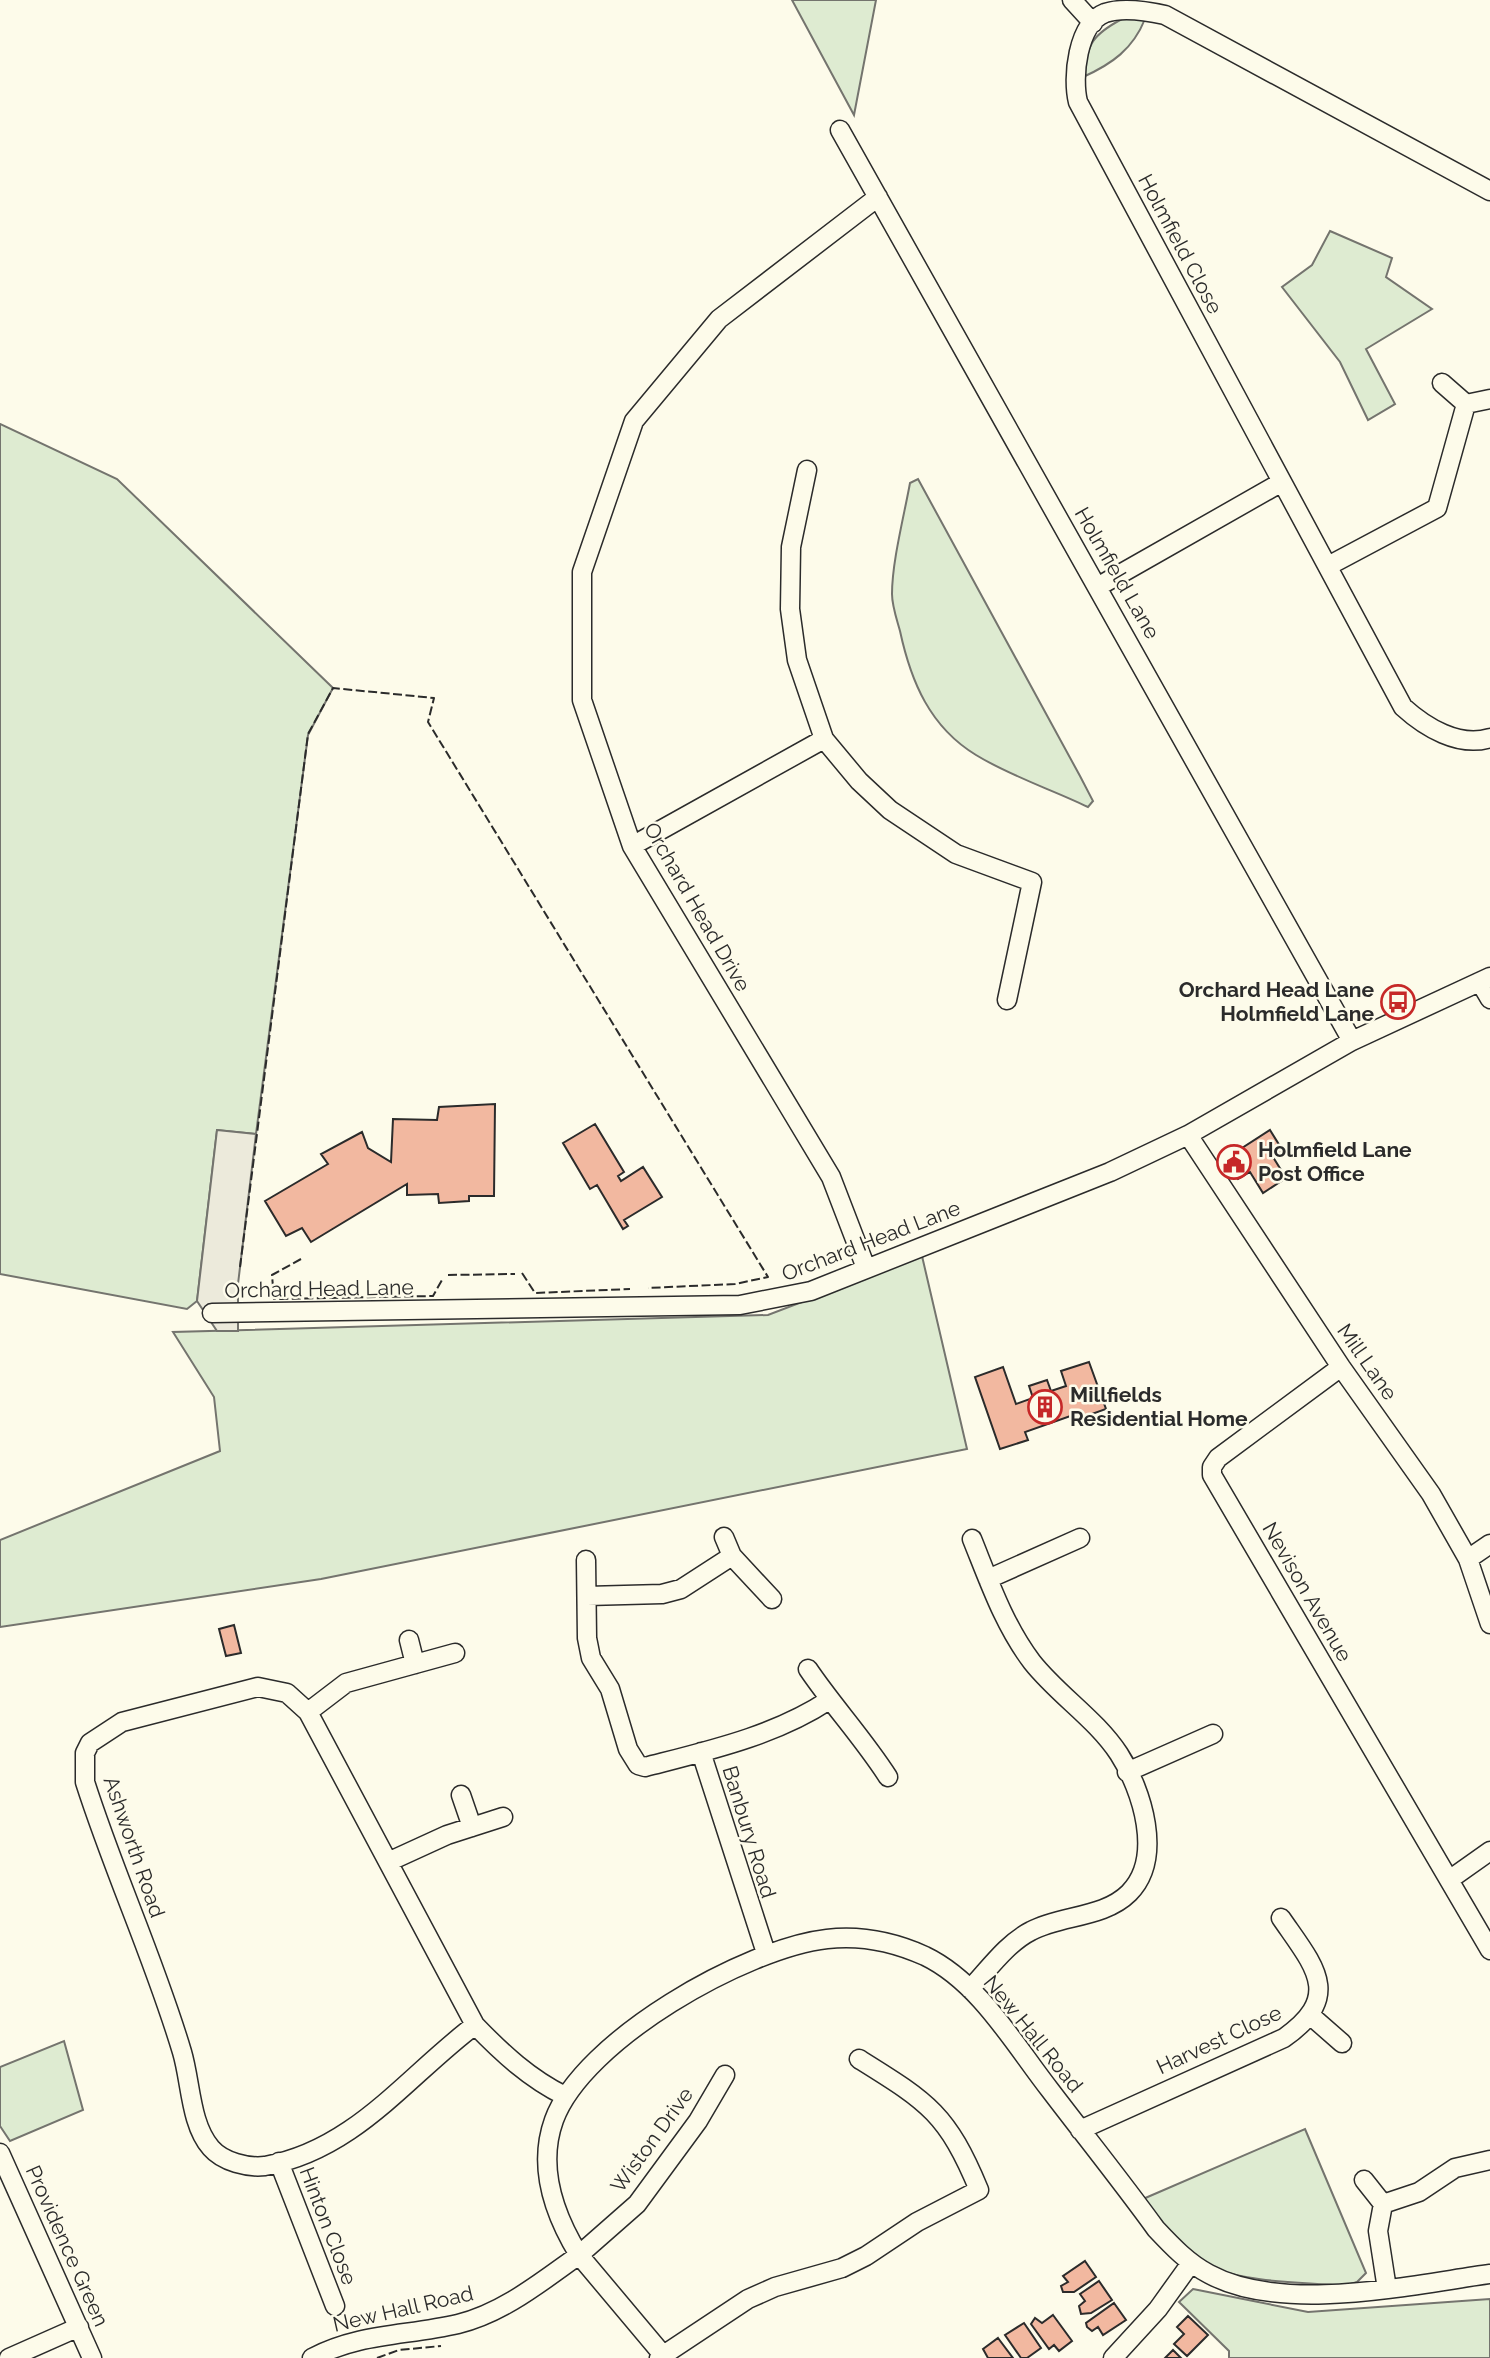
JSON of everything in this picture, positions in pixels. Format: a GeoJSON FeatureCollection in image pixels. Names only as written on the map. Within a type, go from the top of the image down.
{"type":"FeatureCollection","features":[{"type":"Feature","properties":{"kind":"street"},"geometry":{"type":"LineString","coordinates":[[1072,0],[1093,23],[1108,12],[1166,15],[1490,191]]}},
{"type":"Feature","properties":{"kind":"street","name":"Holmfield Close"},"geometry":{"type":"LineString","coordinates":[[1093,23],[1076,59],[1073,84],[1078,102],[1404,707],[1422,724],[1439,734],[1482,740],[1490,738]]}},
{"type":"Feature","properties":{"kind":"street","name":"Holmfield Lane"},"geometry":{"type":"LineString","coordinates":[[840,130],[1099,586],[1352,1041]]}},
{"type":"Feature","properties":{"kind":"street","name":"Orchard Head Drive"},"geometry":{"type":"LineString","coordinates":[[866,1268],[831,1177],[632,846],[582,700],[582,572],[634,421],[719,319],[878,197]]}},
{"type":"Feature","properties":{"kind":"street"},"geometry":{"type":"LineString","coordinates":[[1442,383],[1466,404]]}},
{"type":"Feature","properties":{"kind":"street"},"geometry":{"type":"LineString","coordinates":[[1466,404],[1490,399]]}},
{"type":"Feature","properties":{"kind":"street"},"geometry":{"type":"LineString","coordinates":[[1328,566],[1437,508],[1466,404]]}},
{"type":"Feature","properties":{"kind":"street"},"geometry":{"type":"LineString","coordinates":[[807,470],[791,547],[790,610],[797,660],[824,739],[859,781],[890,810],[956,854],[1032,883],[1007,1000]]}},
{"type":"Feature","properties":{"kind":"street"},"geometry":{"type":"LineString","coordinates":[[1099,586],[1282,482]]}},
{"type":"Feature","properties":{"kind":"street"},"geometry":{"type":"LineString","coordinates":[[632,846],[824,739]]}},
{"type":"Feature","properties":{"kind":"street"},"geometry":{"type":"LineString","coordinates":[[1485,980],[1490,999]]}},
{"type":"Feature","properties":{"kind":"street","name":"Orchard Head Lane"},"geometry":{"type":"LineString","coordinates":[[212,1313],[740,1305],[811,1291],[1110,1172],[1188,1135],[1352,1041],[1485,980]]}},
{"type":"Feature","properties":{"kind":"street","name":"Mill Lane"},"geometry":{"type":"LineString","coordinates":[[1188,1135],[1341,1367],[1431,1494],[1468,1559],[1490,1624]]}},
{"type":"Feature","properties":{"kind":"street","name":"Nevison Avenue"},"geometry":{"type":"LineString","coordinates":[[1341,1367],[1218,1458],[1212,1467],[1212,1475],[1490,1950]]}},
{"type":"Feature","properties":{"kind":"street"},"geometry":{"type":"LineString","coordinates":[[724,1537],[732,1556],[772,1599]]}},
{"type":"Feature","properties":{"kind":"street"},"geometry":{"type":"LineString","coordinates":[[988,1579],[1080,1538]]}},
{"type":"Feature","properties":{"kind":"street"},"geometry":{"type":"LineString","coordinates":[[970,1989],[1014,1942],[1031,1931],[1092,1912],[1130,1892],[1148,1852],[1149,1836],[1140,1802],[1120,1755],[1033,1663],[1007,1625],[972,1539]]}},
{"type":"Feature","properties":{"kind":"street"},"geometry":{"type":"LineString","coordinates":[[1468,1559],[1490,1544]]}},
{"type":"Feature","properties":{"kind":"street"},"geometry":{"type":"LineString","coordinates":[[587,1596],[662,1594],[681,1589],[732,1556]]}},
{"type":"Feature","properties":{"kind":"street","name":"Banbury Road"},"geometry":{"type":"LineString","coordinates":[[586,1560],[587,1638],[591,1658],[610,1689],[633,1761],[645,1767],[701,1752],[766,1954]]}},
{"type":"Feature","properties":{"kind":"street"},"geometry":{"type":"LineString","coordinates":[[409,1640],[415,1664]]}},
{"type":"Feature","properties":{"kind":"street"},"geometry":{"type":"LineString","coordinates":[[308,1712],[346,1683],[455,1653]]}},
{"type":"Feature","properties":{"kind":"street"},"geometry":{"type":"LineString","coordinates":[[808,1669],[829,1700],[851,1723],[888,1777]]}},
{"type":"Feature","properties":{"kind":"street","name":"Ashworth Road"},"geometry":{"type":"LineString","coordinates":[[475,2025],[447,2046],[390,2102],[360,2125],[328,2143],[279,2162],[244,2165],[212,2149],[203,2135],[182,2051],[85,1782],[85,1753],[104,1731],[122,1722],[258,1687],[287,1693],[308,1712],[475,2025],[514,2063],[543,2085],[565,2096]]}},
{"type":"Feature","properties":{"kind":"street"},"geometry":{"type":"LineString","coordinates":[[701,1752],[792,1722],[829,1700]]}},
{"type":"Feature","properties":{"kind":"street"},"geometry":{"type":"LineString","coordinates":[[1127,1772],[1213,1734]]}},
{"type":"Feature","properties":{"kind":"street"},"geometry":{"type":"LineString","coordinates":[[461,1794],[472,1827]]}},
{"type":"Feature","properties":{"kind":"street"},"geometry":{"type":"LineString","coordinates":[[388,1862],[472,1827],[503,1818]]}},
{"type":"Feature","properties":{"kind":"street"},"geometry":{"type":"LineString","coordinates":[[1449,1880],[1490,1851]]}},
{"type":"Feature","properties":{"kind":"street","name":"Harvest Close"},"geometry":{"type":"LineString","coordinates":[[1080,2130],[1284,2038],[1303,2025],[1319,1997],[1320,1982],[1314,1965],[1281,1918]]}},
{"type":"Feature","properties":{"kind":"street","name":"New Hall Road"},"geometry":{"type":"LineString","coordinates":[[312,2358],[358,2338],[460,2323],[499,2309],[579,2255],[559,2221],[551,2189],[548,2152],[554,2121],[565,2096],[582,2071],[640,2026],[709,1981],[766,1954],[827,1939],[876,1940],[934,1961],[970,1989],[1156,2229],[1191,2263],[1227,2282],[1269,2291],[1336,2295],[1490,2274]]}},
{"type":"Feature","properties":{"kind":"street"},"geometry":{"type":"LineString","coordinates":[[1310,2015],[1342,2043]]}},
{"type":"Feature","properties":{"kind":"street"},"geometry":{"type":"LineString","coordinates":[[579,2255],[661,2356],[748,2299],[775,2287],[842,2268],[866,2256],[917,2222],[979,2190],[945,2123],[909,2090],[859,2059]]}},
{"type":"Feature","properties":{"kind":"street","name":"Wiston Drive"},"geometry":{"type":"LineString","coordinates":[[579,2255],[637,2204],[698,2121],[724,2075]]}},
{"type":"Feature","properties":{"kind":"street","name":"Providence Green"},"geometry":{"type":"LineString","coordinates":[[0,2153],[92,2358]]}},
{"type":"Feature","properties":{"kind":"street"},"geometry":{"type":"LineString","coordinates":[[1383,2204],[1419,2192],[1455,2168],[1490,2160]]}},
{"type":"Feature","properties":{"kind":"street","name":"Hinton Close"},"geometry":{"type":"LineString","coordinates":[[279,2162],[335,2306]]}},
{"type":"Feature","properties":{"kind":"street"},"geometry":{"type":"LineString","coordinates":[[1364,2180],[1383,2204],[1378,2231],[1387,2289]]}},
{"type":"Feature","properties":{"kind":"street"},"geometry":{"type":"LineString","coordinates":[[1113,2358],[1158,2309],[1191,2263]]}},
{"type":"Feature","properties":{"kind":"street"},"geometry":{"type":"LineString","coordinates":[[9,2358],[79,2327]]}},
{"type":"Feature","properties":{"kind":"green space"},"geometry":{"type":"Polygon","coordinates":[[[792,0],[876,0],[854,115],[792,0]]]}},
{"type":"Feature","properties":{"kind":"green space"},"geometry":{"type":"Polygon","coordinates":[[[1122,19],[1145,19],[1128,47],[1103,67],[1083,77],[1093,41],[1104,30],[1122,19]]]}},
{"type":"Feature","properties":{"kind":"green space"},"geometry":{"type":"Polygon","coordinates":[[[1330,231],[1392,258],[1386,277],[1432,309],[1366,349],[1395,404],[1368,420],[1340,362],[1282,287],[1312,265],[1330,231]]]}},
{"type":"Feature","properties":{"kind":"green space"},"geometry":{"type":"Polygon","coordinates":[[[0,424],[117,479],[333,688],[308,735],[256,1134],[217,1130],[197,1301],[187,1309],[0,1274],[0,424]]]}},
{"type":"Feature","properties":{"kind":"green space"},"geometry":{"type":"Polygon","coordinates":[[[918,479],[1093,801],[1088,807],[1003,770],[976,755],[946,731],[925,702],[910,668],[892,594],[896,554],[910,483],[918,479]]]}},
{"type":"Feature","properties":{"kind":"green space"},"geometry":{"type":"Polygon","coordinates":[[[922,1256],[967,1449],[321,1579],[0,1627],[0,1540],[220,1451],[214,1397],[173,1332],[768,1315],[922,1256]]]}},
{"type":"Feature","properties":{"kind":"green space"},"geometry":{"type":"Polygon","coordinates":[[[64,2041],[83,2110],[10,2141],[0,2126],[0,2067],[64,2041]]]}},
{"type":"Feature","properties":{"kind":"green space"},"geometry":{"type":"Polygon","coordinates":[[[1305,2129],[1366,2273],[1357,2282],[1344,2286],[1278,2281],[1245,2277],[1216,2269],[1185,2248],[1143,2199],[1305,2129]]]}},
{"type":"Feature","properties":{"kind":"green space"},"geometry":{"type":"Polygon","coordinates":[[[1193,2289],[1308,2312],[1490,2299],[1490,2358],[1229,2358],[1229,2351],[1179,2302],[1193,2289]]]}},
{"type":"Feature","properties":{"kind":"shaded area"},"geometry":{"type":"Polygon","coordinates":[[[217,1130],[256,1134],[238,1284],[238,1331],[217,1331],[197,1301],[217,1130]]]}},
{"type":"Feature","properties":{"kind":"building"},"geometry":{"type":"Polygon","coordinates":[[[495,1104],[494,1196],[469,1196],[469,1201],[439,1203],[438,1194],[407,1195],[407,1184],[311,1242],[302,1228],[286,1236],[265,1201],[328,1164],[321,1154],[362,1132],[368,1148],[391,1162],[393,1119],[437,1120],[439,1107],[495,1104]]]}},
{"type":"Feature","properties":{"kind":"building"},"geometry":{"type":"Polygon","coordinates":[[[595,1124],[624,1172],[618,1176],[621,1181],[643,1167],[662,1197],[624,1220],[628,1226],[623,1229],[597,1185],[590,1189],[563,1143],[595,1124]]]}},
{"type":"Feature","properties":{"kind":"building"},"geometry":{"type":"Polygon","coordinates":[[[1270,1130],[1283,1151],[1273,1157],[1286,1178],[1263,1193],[1250,1172],[1238,1179],[1225,1159],[1270,1130]]]}},
{"type":"Feature","properties":{"kind":"building","name":"Millfields Residential Home"},"geometry":{"type":"Polygon","coordinates":[[[1089,1362],[1106,1409],[1078,1419],[1076,1414],[1025,1432],[1028,1440],[1000,1449],[975,1377],[1003,1367],[1016,1404],[1033,1398],[1029,1386],[1047,1380],[1051,1391],[1066,1386],[1061,1371],[1089,1362]]]}},
{"type":"Feature","properties":{"kind":"building"},"geometry":{"type":"Polygon","coordinates":[[[234,1625],[241,1653],[226,1656],[219,1629],[234,1625]]]}},
{"type":"Feature","properties":{"kind":"building"},"geometry":{"type":"Polygon","coordinates":[[[1085,2261],[1096,2277],[1074,2292],[1063,2292],[1061,2286],[1068,2282],[1063,2276],[1085,2261]]]}},
{"type":"Feature","properties":{"kind":"building"},"geometry":{"type":"Polygon","coordinates":[[[1099,2281],[1112,2300],[1091,2313],[1081,2314],[1079,2306],[1085,2301],[1080,2294],[1099,2281]]]}},
{"type":"Feature","properties":{"kind":"building"},"geometry":{"type":"Polygon","coordinates":[[[1114,2303],[1126,2320],[1103,2335],[1098,2327],[1092,2331],[1087,2327],[1086,2323],[1114,2303]]]}},
{"type":"Feature","properties":{"kind":"building"},"geometry":{"type":"Polygon","coordinates":[[[1053,2315],[1072,2341],[1059,2351],[1054,2345],[1049,2349],[1031,2324],[1035,2318],[1042,2323],[1053,2315]]]}},
{"type":"Feature","properties":{"kind":"building"},"geometry":{"type":"Polygon","coordinates":[[[1188,2316],[1208,2335],[1187,2356],[1174,2344],[1184,2334],[1177,2327],[1188,2316]]]}},
{"type":"Feature","properties":{"kind":"building"},"geometry":{"type":"Polygon","coordinates":[[[1024,2323],[1041,2348],[1027,2358],[1021,2358],[1005,2335],[1024,2323]]]}},
{"type":"Feature","properties":{"kind":"building"},"geometry":{"type":"Polygon","coordinates":[[[998,2338],[1013,2358],[988,2358],[983,2349],[998,2338]]]}},
{"type":"Feature","properties":{"kind":"building"},"geometry":{"type":"Polygon","coordinates":[[[1173,2350],[1181,2358],[1165,2358],[1173,2350]]]}},
{"type":"Feature","properties":{"kind":"fence"},"geometry":{"type":"LineString","coordinates":[[240,1267],[308,734],[333,688],[434,698],[428,722],[768,1277],[735,1284],[648,1288]]}},
{"type":"Feature","properties":{"kind":"fence"},"geometry":{"type":"LineString","coordinates":[[301,1259],[272,1275],[274,1299],[433,1296],[442,1280]]}},
{"type":"Feature","properties":{"kind":"fence"},"geometry":{"type":"LineString","coordinates":[[522,1273],[535,1293],[630,1289]]}},
{"type":"Feature","properties":{"kind":"fence"},"geometry":{"type":"LineString","coordinates":[[448,1275],[515,1274]]}},
{"type":"Feature","properties":{"kind":"fence"},"geometry":{"type":"LineString","coordinates":[[377,2358],[399,2350],[441,2346]]}},
{"type":"Feature","properties":{"kind":"place","name":"Orchard Head Lane Holmfield Lane"},"geometry":{"type":"Point","coordinates":[1398,1002]}},
{"type":"Feature","properties":{"kind":"place","name":"Holmfield Lane Post Office"},"geometry":{"type":"Point","coordinates":[1234,1162]}},
{"type":"Feature","properties":{"kind":"place","name":"Millfields Residential Home"},"geometry":{"type":"Point","coordinates":[1045,1407]}}]}
